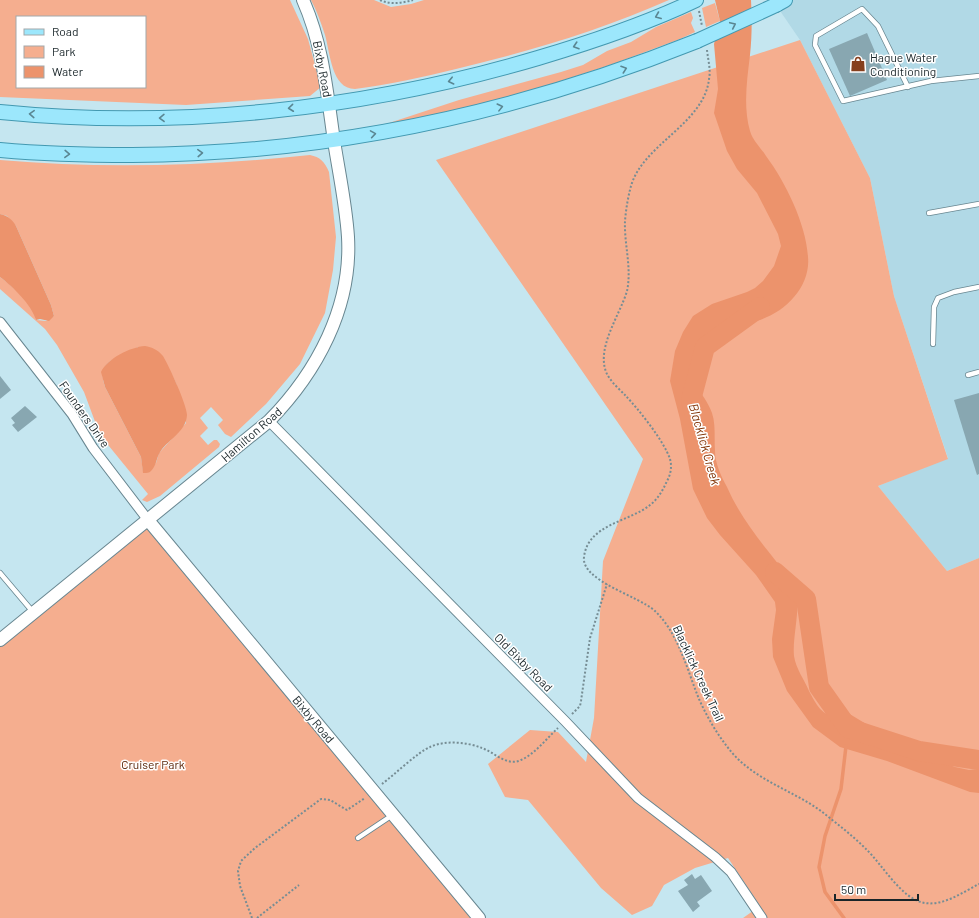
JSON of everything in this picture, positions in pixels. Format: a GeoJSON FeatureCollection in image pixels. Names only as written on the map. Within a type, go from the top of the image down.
{"type":"FeatureCollection","features":[{"type":"Feature","properties":{"kind":"main road","name":"Bixby Road"},"geometry":{"type":"LineString","coordinates":[[303,0],[314,27],[330,104],[334,141]]}},
{"type":"Feature","properties":{"kind":"main road"},"geometry":{"type":"LineString","coordinates":[[0,150],[76,154],[166,154],[251,150],[334,141],[449,120],[513,104],[576,85],[702,39],[780,2]]}},
{"type":"Feature","properties":{"kind":"main road"},"geometry":{"type":"LineString","coordinates":[[0,112],[104,118],[172,117],[270,111],[330,104],[380,96],[495,70],[591,41],[695,3]]}},
{"type":"Feature","properties":{"kind":"main road","name":"Hamilton Road"},"geometry":{"type":"LineString","coordinates":[[0,640],[269,421],[296,391],[320,353],[333,326],[346,275],[348,238],[334,141]]}},
{"type":"Feature","properties":{"kind":"main road","name":"Bixby Road"},"geometry":{"type":"LineString","coordinates":[[148,520],[479,918]]}},
{"type":"Feature","properties":{"kind":"street","name":"Founders Drive"},"geometry":{"type":"LineString","coordinates":[[0,322],[68,408],[93,448],[148,520]]}},
{"type":"Feature","properties":{"kind":"street","name":"Old Bixby Road"},"geometry":{"type":"LineString","coordinates":[[269,421],[565,721],[638,798],[731,872],[762,918]]}},
{"type":"Feature","properties":{"kind":"lane"},"geometry":{"type":"LineString","coordinates":[[908,87],[878,26],[862,9],[816,36],[815,45],[843,101],[908,87],[931,81],[979,76]]}},
{"type":"Feature","properties":{"kind":"lane"},"geometry":{"type":"LineString","coordinates":[[929,213],[979,204]]}},
{"type":"Feature","properties":{"kind":"lane"},"geometry":{"type":"LineString","coordinates":[[933,344],[934,307],[938,298],[954,292],[979,287]]}},
{"type":"Feature","properties":{"kind":"lane"},"geometry":{"type":"LineString","coordinates":[[968,375],[979,372]]}},
{"type":"Feature","properties":{"kind":"lane"},"geometry":{"type":"LineString","coordinates":[[0,573],[34,613]]}},
{"type":"Feature","properties":{"kind":"lane"},"geometry":{"type":"LineString","coordinates":[[358,838],[388,818]]}},
{"type":"Feature","properties":{"kind":"path"},"geometry":{"type":"LineString","coordinates":[[380,0],[398,3],[413,0]]}},
{"type":"Feature","properties":{"kind":"path","name":"Blacklick Creek Trail"},"geometry":{"type":"LineString","coordinates":[[695,3],[710,81],[705,94],[682,126],[660,145],[642,165],[632,182],[625,221],[628,283],[626,293],[608,338],[604,356],[607,374],[634,406],[666,449],[671,468],[662,491],[652,504],[606,528],[596,535],[589,543],[584,558],[586,569],[592,576],[644,602],[663,620],[679,648],[710,721],[730,751],[743,764],[824,814],[837,824],[866,849],[902,891],[918,902],[927,904],[946,901],[979,884]]}},
{"type":"Feature","properties":{"kind":"path"},"geometry":{"type":"LineString","coordinates":[[565,721],[580,706],[582,701],[590,638],[607,584]]}},
{"type":"Feature","properties":{"kind":"path"},"geometry":{"type":"LineString","coordinates":[[257,918],[299,885]]}},
{"type":"Feature","properties":{"kind":"shaded area"},"geometry":{"type":"Polygon","coordinates":[[[784,0],[979,0],[979,558],[947,571],[878,486],[948,458],[894,296],[870,178],[800,40],[776,5],[784,0]]]}},
{"type":"Feature","properties":{"kind":"green space"},"geometry":{"type":"Polygon","coordinates":[[[0,0],[290,0],[308,39],[321,87],[310,96],[186,105],[0,97],[0,0]]]}},
{"type":"Feature","properties":{"kind":"green space"},"geometry":{"type":"Polygon","coordinates":[[[311,0],[374,0],[391,7],[411,4],[424,0],[669,0],[591,31],[510,55],[418,78],[355,89],[347,87],[341,83],[336,76],[330,59],[325,35],[311,0]]]}},
{"type":"Feature","properties":{"kind":"green space"},"geometry":{"type":"Polygon","coordinates":[[[715,3],[720,21],[706,27],[702,8],[715,3]]]}},
{"type":"Feature","properties":{"kind":"green space"},"geometry":{"type":"Polygon","coordinates":[[[691,12],[693,18],[691,23],[695,32],[610,65],[530,91],[464,108],[389,123],[459,100],[583,65],[607,51],[631,42],[656,27],[691,12]]]}},
{"type":"Feature","properties":{"kind":"green space"},"geometry":{"type":"Polygon","coordinates":[[[800,40],[870,178],[894,296],[948,459],[878,486],[947,571],[979,558],[979,918],[743,918],[760,906],[728,858],[695,868],[664,885],[652,906],[632,915],[601,888],[528,800],[505,797],[488,764],[530,730],[558,732],[586,762],[594,718],[603,561],[643,459],[436,160],[800,40]]]}},
{"type":"Feature","properties":{"kind":"green space"},"geometry":{"type":"Polygon","coordinates":[[[310,155],[322,160],[329,172],[336,237],[333,270],[325,313],[300,364],[266,404],[231,437],[225,434],[218,425],[223,420],[211,407],[200,418],[208,428],[200,436],[208,445],[214,440],[217,440],[220,444],[219,447],[160,496],[147,502],[142,500],[148,494],[100,435],[84,392],[57,345],[45,329],[0,289],[0,277],[17,291],[27,302],[36,320],[46,321],[54,316],[51,305],[16,226],[7,216],[0,214],[0,160],[77,165],[155,165],[271,159],[310,155]],[[138,347],[117,357],[106,365],[103,370],[105,387],[141,457],[143,471],[156,463],[159,453],[186,423],[176,383],[162,356],[138,347]]]}},
{"type":"Feature","properties":{"kind":"green space","name":"Cruiser Park"},"geometry":{"type":"Polygon","coordinates":[[[148,520],[479,918],[0,918],[0,640],[148,520]]]}},
{"type":"Feature","properties":{"kind":"water"},"geometry":{"type":"Polygon","coordinates":[[[715,0],[751,0],[751,41],[746,93],[748,122],[753,138],[781,179],[794,204],[803,231],[808,257],[808,268],[805,279],[794,298],[786,306],[756,321],[728,325],[715,332],[699,349],[693,363],[693,377],[712,413],[716,460],[735,504],[756,536],[786,574],[795,589],[798,603],[794,639],[794,656],[800,674],[814,701],[820,709],[828,715],[839,717],[843,710],[906,748],[955,767],[969,770],[979,769],[979,793],[970,792],[887,761],[840,747],[813,727],[787,691],[773,657],[772,639],[776,610],[775,602],[756,575],[720,535],[707,518],[693,489],[680,419],[670,381],[675,351],[683,332],[693,316],[712,304],[755,288],[763,281],[774,266],[781,246],[778,234],[757,193],[737,169],[727,151],[714,113],[718,89],[714,44],[720,21],[715,0]]]}},
{"type":"Feature","properties":{"kind":"water"},"geometry":{"type":"Polygon","coordinates":[[[0,214],[10,218],[16,226],[51,305],[54,316],[49,321],[40,319],[36,320],[26,302],[0,277],[0,214]]]}},
{"type":"Feature","properties":{"kind":"water"},"geometry":{"type":"Polygon","coordinates":[[[145,346],[155,349],[163,356],[181,395],[187,415],[186,421],[180,432],[162,449],[153,469],[149,473],[143,473],[141,457],[105,387],[101,372],[108,363],[120,354],[145,346]]]}},
{"type":"Feature","properties":{"kind":"building","name":"Hague Water Conditioning"},"geometry":{"type":"Polygon","coordinates":[[[867,33],[887,80],[850,96],[829,49],[867,33]]]}},
{"type":"Feature","properties":{"kind":"building"},"geometry":{"type":"Polygon","coordinates":[[[0,376],[11,390],[0,399],[0,376]]]}},
{"type":"Feature","properties":{"kind":"building"},"geometry":{"type":"Polygon","coordinates":[[[979,393],[979,474],[977,475],[954,400],[979,393]]]}},
{"type":"Feature","properties":{"kind":"building"},"geometry":{"type":"Polygon","coordinates":[[[25,406],[37,417],[18,432],[12,425],[15,423],[11,418],[25,406]]]}},
{"type":"Feature","properties":{"kind":"building"},"geometry":{"type":"Polygon","coordinates":[[[692,874],[695,879],[701,875],[712,891],[697,902],[700,906],[693,912],[678,891],[688,885],[684,880],[692,874]]]}},
{"type":"Feature","properties":{"kind":"waterway","name":"Blacklick Creek"},"geometry":{"type":"LineString","coordinates":[[693,409],[691,400],[705,347],[760,307]]}},
{"type":"Feature","properties":{"kind":"waterway","name":"Blacklick Creek"},"geometry":{"type":"LineString","coordinates":[[775,572],[806,599],[819,687],[848,728],[919,751],[979,760]]}},
{"type":"Feature","properties":{"kind":"waterway"},"geometry":{"type":"LineString","coordinates":[[844,918],[825,892],[819,867],[825,836],[841,789],[846,746]]}},
{"type":"Feature","properties":{"kind":"place","name":"Hague Water Conditioning"},"geometry":{"type":"Point","coordinates":[858,64]}}]}
